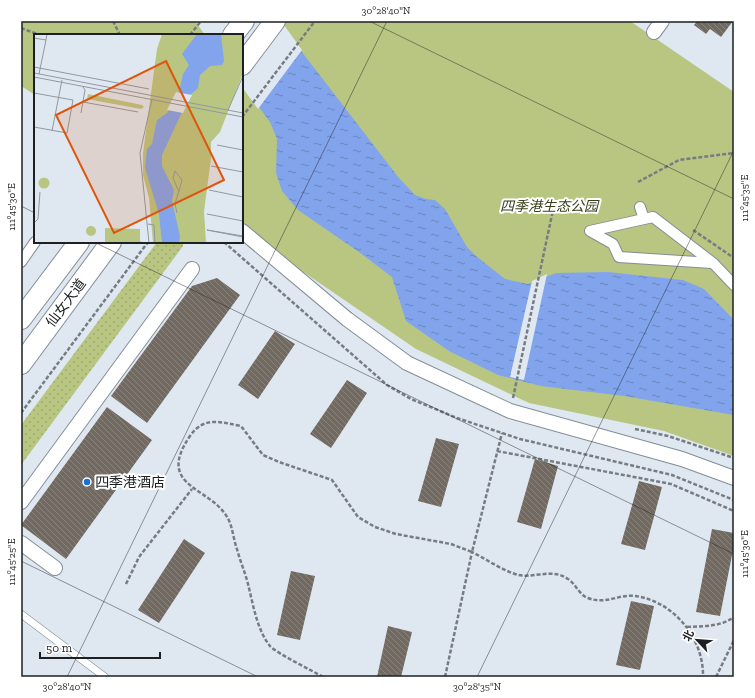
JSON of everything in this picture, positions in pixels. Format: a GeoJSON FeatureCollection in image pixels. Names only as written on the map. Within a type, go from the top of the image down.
{"type":"FeatureCollection","features":[{"type":"Feature","properties":{"kind":"main road"},"geometry":{"type":"LineString","coordinates":[[235,34],[244,21]]}},
{"type":"Feature","properties":{"kind":"main road"},"geometry":{"type":"LineString","coordinates":[[243,64],[275,21]]}},
{"type":"Feature","properties":{"kind":"main road","name":"仙女大道"},"geometry":{"type":"LineString","coordinates":[[21,319],[77,243]]}},
{"type":"Feature","properties":{"kind":"main road","name":"仙女大道"},"geometry":{"type":"LineString","coordinates":[[21,364],[110,243]]}},
{"type":"Feature","properties":{"kind":"street"},"geometry":{"type":"LineString","coordinates":[[640,207],[644,219]]}},
{"type":"Feature","properties":{"kind":"street"},"geometry":{"type":"LineString","coordinates":[[713,263],[619,257],[613,244],[590,231],[653,217],[713,263],[734,285]]}},
{"type":"Feature","properties":{"kind":"street"},"geometry":{"type":"LineString","coordinates":[[243,232],[347,319],[407,363],[510,411],[682,459],[734,478]]}},
{"type":"Feature","properties":{"kind":"street"},"geometry":{"type":"LineString","coordinates":[[21,262],[35,243]]}},
{"type":"Feature","properties":{"kind":"street"},"geometry":{"type":"LineString","coordinates":[[21,502],[192,269]]}},
{"type":"Feature","properties":{"kind":"street"},"geometry":{"type":"LineString","coordinates":[[21,542],[55,568]]}},
{"type":"Feature","properties":{"kind":"lane"},"geometry":{"type":"LineString","coordinates":[[21,614],[105,677]]}},
{"type":"Feature","properties":{"kind":"path"},"geometry":{"type":"LineString","coordinates":[[113,21],[120,34]]}},
{"type":"Feature","properties":{"kind":"path"},"geometry":{"type":"LineString","coordinates":[[191,34],[201,21]]}},
{"type":"Feature","properties":{"kind":"path"},"geometry":{"type":"LineString","coordinates":[[243,116],[315,21]]}},
{"type":"Feature","properties":{"kind":"path"},"geometry":{"type":"LineString","coordinates":[[21,28],[37,34]]}},
{"type":"Feature","properties":{"kind":"path"},"geometry":{"type":"LineString","coordinates":[[638,182],[678,160],[734,153]]}},
{"type":"Feature","properties":{"kind":"path"},"geometry":{"type":"LineString","coordinates":[[517,381],[553,210]]}},
{"type":"Feature","properties":{"kind":"path"},"geometry":{"type":"LineString","coordinates":[[21,413],[147,243]]}},
{"type":"Feature","properties":{"kind":"path"},"geometry":{"type":"LineString","coordinates":[[506,395],[518,400]]}},
{"type":"Feature","properties":{"kind":"path"},"geometry":{"type":"LineString","coordinates":[[322,677],[271,647],[260,626],[254,609],[230,522],[221,509],[209,498],[192,489],[181,475],[178,459],[186,442],[195,429],[208,421],[241,426],[263,455],[332,480],[358,517],[375,527],[396,534],[451,544],[472,552],[516,575],[549,572],[568,579],[587,598],[605,602],[634,596],[656,601],[691,631],[700,656],[704,677]]}},
{"type":"Feature","properties":{"kind":"path"},"geometry":{"type":"LineString","coordinates":[[627,427],[668,436],[734,458]]}},
{"type":"Feature","properties":{"kind":"path"},"geometry":{"type":"LineString","coordinates":[[445,677],[472,552],[502,433]]}},
{"type":"Feature","properties":{"kind":"path"},"geometry":{"type":"LineString","coordinates":[[497,451],[671,484],[734,511]]}},
{"type":"Feature","properties":{"kind":"path"},"geometry":{"type":"LineString","coordinates":[[126,584],[139,557],[192,489]]}},
{"type":"Feature","properties":{"kind":"path"},"geometry":{"type":"LineString","coordinates":[[686,626],[711,626],[728,622],[734,617]]}},
{"type":"Feature","properties":{"kind":"path"},"geometry":{"type":"LineString","coordinates":[[716,677],[734,640]]}},
{"type":"Feature","properties":{"kind":"green space","name":"四季港生态公园"},"geometry":{"type":"Polygon","coordinates":[[[21,21],[630,21],[734,92],[734,456],[664,431],[529,403],[416,349],[243,231],[243,34],[34,34],[34,94],[21,86],[21,21]]]}},
{"type":"Feature","properties":{"kind":"green space"},"geometry":{"type":"Polygon","coordinates":[[[156,243],[183,243],[183,246],[21,465],[21,425],[156,243]]]}},
{"type":"Feature","properties":{"kind":"water"},"geometry":{"type":"Polygon","coordinates":[[[278,21],[399,178],[415,195],[426,199],[435,200],[445,209],[467,247],[505,279],[528,284],[556,273],[608,272],[683,280],[704,289],[734,320],[734,415],[624,396],[541,386],[498,375],[449,351],[406,321],[392,277],[359,252],[298,210],[282,191],[276,173],[277,139],[270,122],[243,85],[243,82],[278,21]]]}},
{"type":"Feature","properties":{"kind":"pier"},"geometry":{"type":"Polygon","coordinates":[[[195,21],[281,21],[302,50],[258,109],[243,88],[243,34],[204,34],[195,21]]]}},
{"type":"Feature","properties":{"kind":"pier"},"geometry":{"type":"Polygon","coordinates":[[[547,274],[524,380],[510,377],[532,281],[547,274]]]}},
{"type":"Feature","properties":{"kind":"building"},"geometry":{"type":"Polygon","coordinates":[[[697,21],[733,21],[721,37],[710,29],[706,34],[694,25],[697,21]]]}},
{"type":"Feature","properties":{"kind":"building"},"geometry":{"type":"Polygon","coordinates":[[[217,278],[240,295],[147,423],[111,396],[192,286],[217,278]]]}},
{"type":"Feature","properties":{"kind":"building"},"geometry":{"type":"Polygon","coordinates":[[[275,331],[295,344],[258,399],[238,385],[275,331]]]}},
{"type":"Feature","properties":{"kind":"building"},"geometry":{"type":"Polygon","coordinates":[[[347,380],[367,393],[331,448],[310,434],[347,380]]]}},
{"type":"Feature","properties":{"kind":"building","name":"四季港酒店"},"geometry":{"type":"Polygon","coordinates":[[[107,407],[152,440],[66,559],[21,525],[107,407]]]}},
{"type":"Feature","properties":{"kind":"building"},"geometry":{"type":"Polygon","coordinates":[[[436,438],[459,444],[441,507],[418,501],[436,438]]]}},
{"type":"Feature","properties":{"kind":"building"},"geometry":{"type":"Polygon","coordinates":[[[535,459],[558,466],[541,529],[517,522],[535,459]]]}},
{"type":"Feature","properties":{"kind":"building"},"geometry":{"type":"Polygon","coordinates":[[[639,481],[662,487],[645,550],[621,544],[639,481]]]}},
{"type":"Feature","properties":{"kind":"building"},"geometry":{"type":"Polygon","coordinates":[[[712,529],[734,533],[734,545],[720,616],[696,612],[712,529]]]}},
{"type":"Feature","properties":{"kind":"building"},"geometry":{"type":"Polygon","coordinates":[[[184,539],[205,553],[159,623],[138,610],[184,539]]]}},
{"type":"Feature","properties":{"kind":"building"},"geometry":{"type":"Polygon","coordinates":[[[291,571],[315,576],[300,640],[277,635],[291,571]]]}},
{"type":"Feature","properties":{"kind":"building"},"geometry":{"type":"Polygon","coordinates":[[[631,601],[654,606],[640,670],[616,665],[631,601]]]}},
{"type":"Feature","properties":{"kind":"building"},"geometry":{"type":"Polygon","coordinates":[[[388,626],[412,632],[401,677],[377,677],[388,626]]]}},
{"type":"Feature","properties":{"kind":"place","name":"四季港酒店"},"geometry":{"type":"Point","coordinates":[87,482]}}]}
